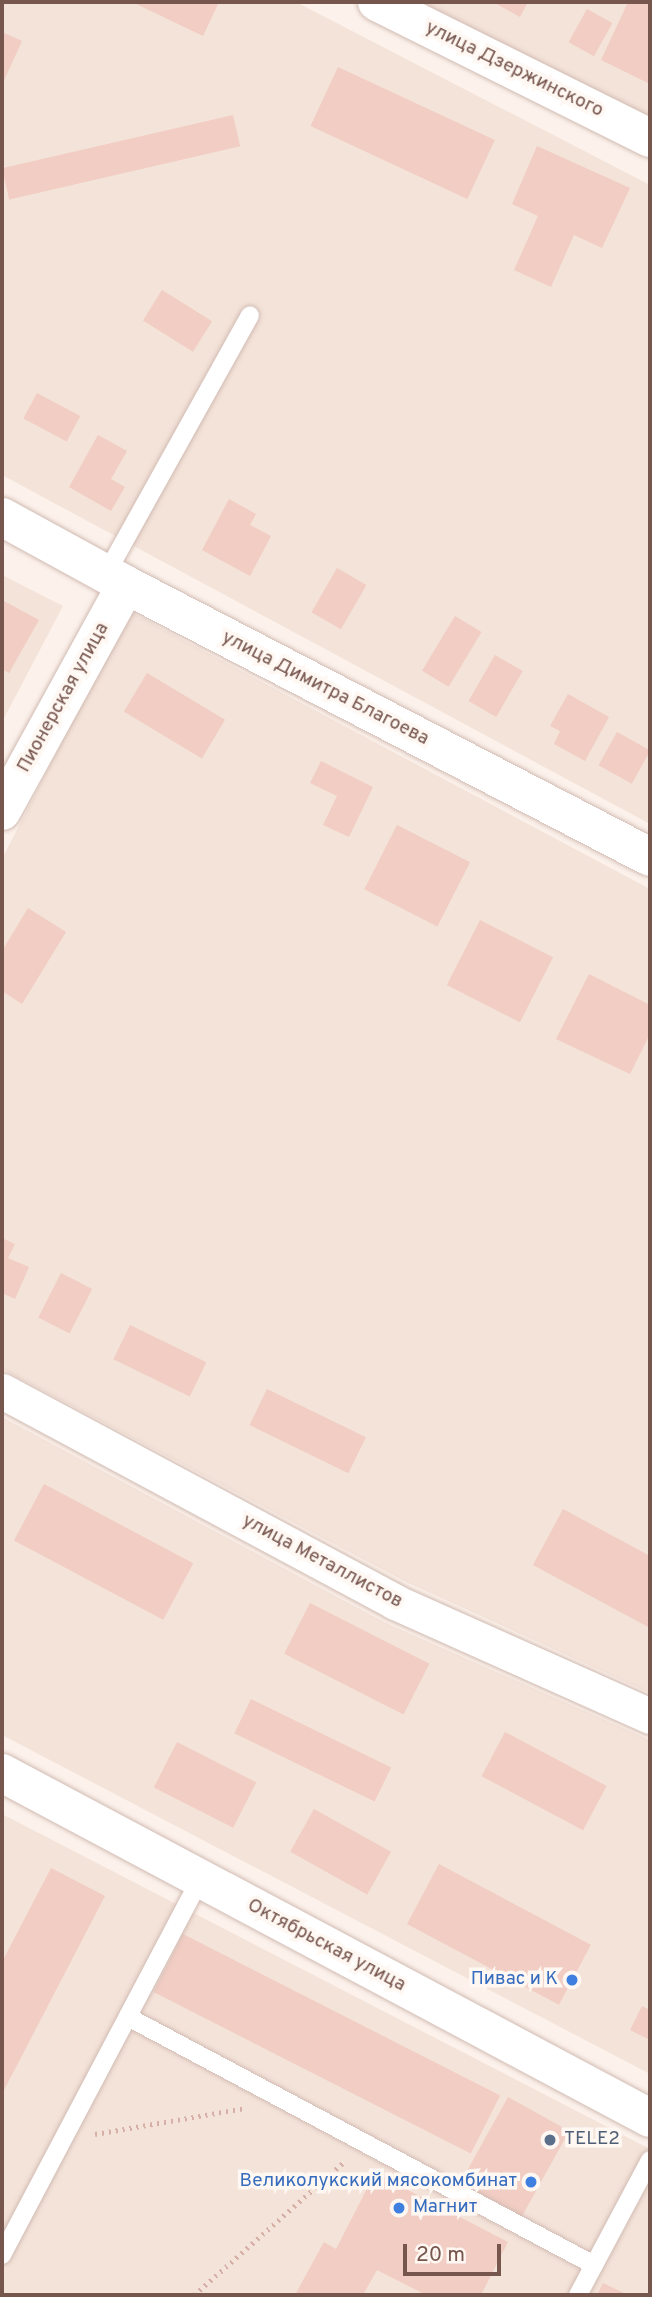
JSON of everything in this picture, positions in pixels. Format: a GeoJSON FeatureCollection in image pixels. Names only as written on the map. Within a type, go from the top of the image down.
{"type":"FeatureCollection","features":[{"type":"Feature","properties":{"kind":"main road","name":"улица Дзержинского"},"geometry":{"type":"LineString","coordinates":[[377,2],[650,138]]}},
{"type":"Feature","properties":{"kind":"main road","name":"улица Димитра Благоева"},"geometry":{"type":"LineString","coordinates":[[2,517],[116,580],[650,858]]}},
{"type":"Feature","properties":{"kind":"main road","name":"Пионерская улица"},"geometry":{"type":"LineString","coordinates":[[2,811],[116,580]]}},
{"type":"Feature","properties":{"kind":"main road","name":"Октябрьская улица"},"geometry":{"type":"LineString","coordinates":[[5,1783],[200,1880],[650,2118]]}},
{"type":"Feature","properties":{"kind":"street","name":"улица Металлистов"},"geometry":{"type":"LineString","coordinates":[[2,1391],[395,1602],[650,1716]]}},
{"type":"Feature","properties":{"kind":"lane"},"geometry":{"type":"LineString","coordinates":[[116,580],[250,314]]}},
{"type":"Feature","properties":{"kind":"lane"},"geometry":{"type":"LineString","coordinates":[[2,2255],[200,1880]]}},
{"type":"Feature","properties":{"kind":"lane"},"geometry":{"type":"LineString","coordinates":[[128,2017],[594,2265]]}},
{"type":"Feature","properties":{"kind":"lane"},"geometry":{"type":"LineString","coordinates":[[578,2295],[650,2160]]}},
{"type":"Feature","properties":{"kind":"path"},"geometry":{"type":"LineString","coordinates":[[63,2139],[285,2101]]}},
{"type":"Feature","properties":{"kind":"path"},"geometry":{"type":"LineString","coordinates":[[194,2295],[365,2143]]}},
{"type":"Feature","properties":{"kind":"shaded area"},"geometry":{"type":"Polygon","coordinates":[[[2,2],[296,2],[650,185],[650,824],[2,475],[2,2]]]}},
{"type":"Feature","properties":{"kind":"shaded area"},"geometry":{"type":"Polygon","coordinates":[[[415,2],[650,2],[650,122],[415,2]]]}},
{"type":"Feature","properties":{"kind":"shaded area"},"geometry":{"type":"Polygon","coordinates":[[[2,575],[63,606],[2,722],[2,575]]]}},
{"type":"Feature","properties":{"kind":"shaded area"},"geometry":{"type":"Polygon","coordinates":[[[129,611],[650,889],[650,1693],[406,1582],[2,1369],[2,859],[129,611]]]}},
{"type":"Feature","properties":{"kind":"shaded area"},"geometry":{"type":"Polygon","coordinates":[[[2,1417],[386,1623],[650,1740],[650,2074],[2,1735],[2,1417]]]}},
{"type":"Feature","properties":{"kind":"shaded area"},"geometry":{"type":"Polygon","coordinates":[[[2,1814],[650,2149],[650,2295],[2,2295],[2,1814]]]}},
{"type":"Feature","properties":{"kind":"building"},"geometry":{"type":"Polygon","coordinates":[[[132,2],[219,2],[203,36],[132,2]]]}},
{"type":"Feature","properties":{"kind":"building"},"geometry":{"type":"Polygon","coordinates":[[[493,2],[528,2],[520,17],[493,2]]]}},
{"type":"Feature","properties":{"kind":"building"},"geometry":{"type":"Polygon","coordinates":[[[628,2],[650,2],[650,84],[601,60],[628,2]]]}},
{"type":"Feature","properties":{"kind":"building"},"geometry":{"type":"Polygon","coordinates":[[[587,9],[612,23],[594,56],[569,42],[587,9]]]}},
{"type":"Feature","properties":{"kind":"building"},"geometry":{"type":"Polygon","coordinates":[[[2,32],[22,41],[2,85],[2,32]]]}},
{"type":"Feature","properties":{"kind":"building"},"geometry":{"type":"Polygon","coordinates":[[[338,67],[495,140],[467,199],[311,126],[338,67]]]}},
{"type":"Feature","properties":{"kind":"building"},"geometry":{"type":"Polygon","coordinates":[[[233,115],[240,146],[9,199],[2,168],[233,115]]]}},
{"type":"Feature","properties":{"kind":"building"},"geometry":{"type":"Polygon","coordinates":[[[537,146],[630,188],[602,248],[574,235],[551,287],[514,270],[538,216],[512,204],[537,146]]]}},
{"type":"Feature","properties":{"kind":"building"},"geometry":{"type":"Polygon","coordinates":[[[162,290],[212,321],[193,352],[143,321],[162,290]]]}},
{"type":"Feature","properties":{"kind":"building"},"geometry":{"type":"Polygon","coordinates":[[[37,393],[80,416],[67,442],[23,419],[37,393]]]}},
{"type":"Feature","properties":{"kind":"building"},"geometry":{"type":"Polygon","coordinates":[[[98,435],[127,451],[111,479],[125,487],[111,511],[69,487],[98,435]]]}},
{"type":"Feature","properties":{"kind":"building"},"geometry":{"type":"Polygon","coordinates":[[[229,499],[256,514],[250,525],[271,536],[250,576],[202,550],[229,499]]]}},
{"type":"Feature","properties":{"kind":"building"},"geometry":{"type":"Polygon","coordinates":[[[337,568],[366,585],[341,629],[312,612],[337,568]]]}},
{"type":"Feature","properties":{"kind":"building"},"geometry":{"type":"Polygon","coordinates":[[[4,601],[39,620],[9,673],[2,669],[4,601]]]}},
{"type":"Feature","properties":{"kind":"building"},"geometry":{"type":"Polygon","coordinates":[[[455,616],[482,632],[449,687],[422,671],[455,616]]]}},
{"type":"Feature","properties":{"kind":"building"},"geometry":{"type":"Polygon","coordinates":[[[495,655],[523,671],[496,717],[468,701],[495,655]]]}},
{"type":"Feature","properties":{"kind":"building"},"geometry":{"type":"Polygon","coordinates":[[[147,673],[225,720],[202,758],[124,712],[147,673]]]}},
{"type":"Feature","properties":{"kind":"building"},"geometry":{"type":"Polygon","coordinates":[[[568,694],[609,717],[585,761],[554,744],[560,731],[550,726],[568,694]]]}},
{"type":"Feature","properties":{"kind":"building"},"geometry":{"type":"Polygon","coordinates":[[[617,732],[650,750],[632,784],[599,765],[617,732]]]}},
{"type":"Feature","properties":{"kind":"building"},"geometry":{"type":"Polygon","coordinates":[[[321,761],[373,787],[349,837],[323,825],[337,796],[310,783],[321,761]]]}},
{"type":"Feature","properties":{"kind":"building"},"geometry":{"type":"Polygon","coordinates":[[[397,825],[470,862],[437,926],[364,889],[397,825]]]}},
{"type":"Feature","properties":{"kind":"building"},"geometry":{"type":"Polygon","coordinates":[[[28,908],[66,932],[22,1004],[2,991],[2,951],[28,908]]]}},
{"type":"Feature","properties":{"kind":"building"},"geometry":{"type":"Polygon","coordinates":[[[480,920],[553,957],[520,1022],[447,985],[480,920]]]}},
{"type":"Feature","properties":{"kind":"building"},"geometry":{"type":"Polygon","coordinates":[[[589,974],[650,1005],[650,1034],[630,1074],[556,1039],[589,974]]]}},
{"type":"Feature","properties":{"kind":"building"},"geometry":{"type":"Polygon","coordinates":[[[2,1238],[15,1244],[8,1258],[29,1267],[15,1299],[2,1293],[2,1238]]]}},
{"type":"Feature","properties":{"kind":"building"},"geometry":{"type":"Polygon","coordinates":[[[61,1273],[92,1289],[69,1333],[38,1318],[61,1273]]]}},
{"type":"Feature","properties":{"kind":"building"},"geometry":{"type":"Polygon","coordinates":[[[130,1325],[206,1362],[190,1396],[113,1359],[130,1325]]]}},
{"type":"Feature","properties":{"kind":"building"},"geometry":{"type":"Polygon","coordinates":[[[267,1389],[366,1437],[348,1473],[249,1425],[267,1389]]]}},
{"type":"Feature","properties":{"kind":"building"},"geometry":{"type":"Polygon","coordinates":[[[44,1484],[193,1563],[163,1620],[14,1541],[44,1484]]]}},
{"type":"Feature","properties":{"kind":"building"},"geometry":{"type":"Polygon","coordinates":[[[563,1509],[650,1556],[650,1628],[533,1565],[563,1509]]]}},
{"type":"Feature","properties":{"kind":"building"},"geometry":{"type":"Polygon","coordinates":[[[310,1603],[429,1664],[404,1715],[284,1654],[310,1603]]]}},
{"type":"Feature","properties":{"kind":"building"},"geometry":{"type":"Polygon","coordinates":[[[251,1699],[391,1767],[375,1802],[234,1733],[251,1699]]]}},
{"type":"Feature","properties":{"kind":"building"},"geometry":{"type":"Polygon","coordinates":[[[505,1732],[607,1786],[583,1830],[482,1776],[505,1732]]]}},
{"type":"Feature","properties":{"kind":"building"},"geometry":{"type":"Polygon","coordinates":[[[177,1742],[256,1782],[233,1828],[154,1787],[177,1742]]]}},
{"type":"Feature","properties":{"kind":"building"},"geometry":{"type":"Polygon","coordinates":[[[314,1809],[391,1852],[367,1895],[290,1852],[314,1809]]]}},
{"type":"Feature","properties":{"kind":"building"},"geometry":{"type":"Polygon","coordinates":[[[439,1864],[591,1945],[559,2005],[407,1924],[439,1864]]]}},
{"type":"Feature","properties":{"kind":"building"},"geometry":{"type":"Polygon","coordinates":[[[51,1868],[105,1896],[2,2094],[2,1962],[51,1868]]]}},
{"type":"Feature","properties":{"kind":"building"},"geometry":{"type":"Polygon","coordinates":[[[183,1934],[500,2096],[471,2154],[153,1992],[183,1934]]]}},
{"type":"Feature","properties":{"kind":"building"},"geometry":{"type":"Polygon","coordinates":[[[642,2006],[650,2010],[650,2040],[630,2030],[642,2006]]]}},
{"type":"Feature","properties":{"kind":"building"},"geometry":{"type":"Polygon","coordinates":[[[508,2097],[569,2131],[521,2218],[460,2184],[508,2097]]]}},
{"type":"Feature","properties":{"kind":"building","name":"Магнит"},"geometry":{"type":"Polygon","coordinates":[[[375,2173],[508,2242],[481,2295],[426,2295],[377,2270],[363,2295],[295,2295],[324,2242],[336,2249],[375,2173]]]}},
{"type":"Feature","properties":{"kind":"building"},"geometry":{"type":"Polygon","coordinates":[[[603,2283],[628,2295],[597,2295],[603,2283]]]}},
{"type":"Feature","properties":{"kind":"place","name":"Пивас и К"},"geometry":{"type":"Point","coordinates":[572,1980]}},
{"type":"Feature","properties":{"kind":"place","name":"TELE2"},"geometry":{"type":"Point","coordinates":[550,2140]}},
{"type":"Feature","properties":{"kind":"place","name":"Великолукский мясокомбинат"},"geometry":{"type":"Point","coordinates":[531,2182]}},
{"type":"Feature","properties":{"kind":"place","name":"Магнит"},"geometry":{"type":"Point","coordinates":[399,2208]}}]}
